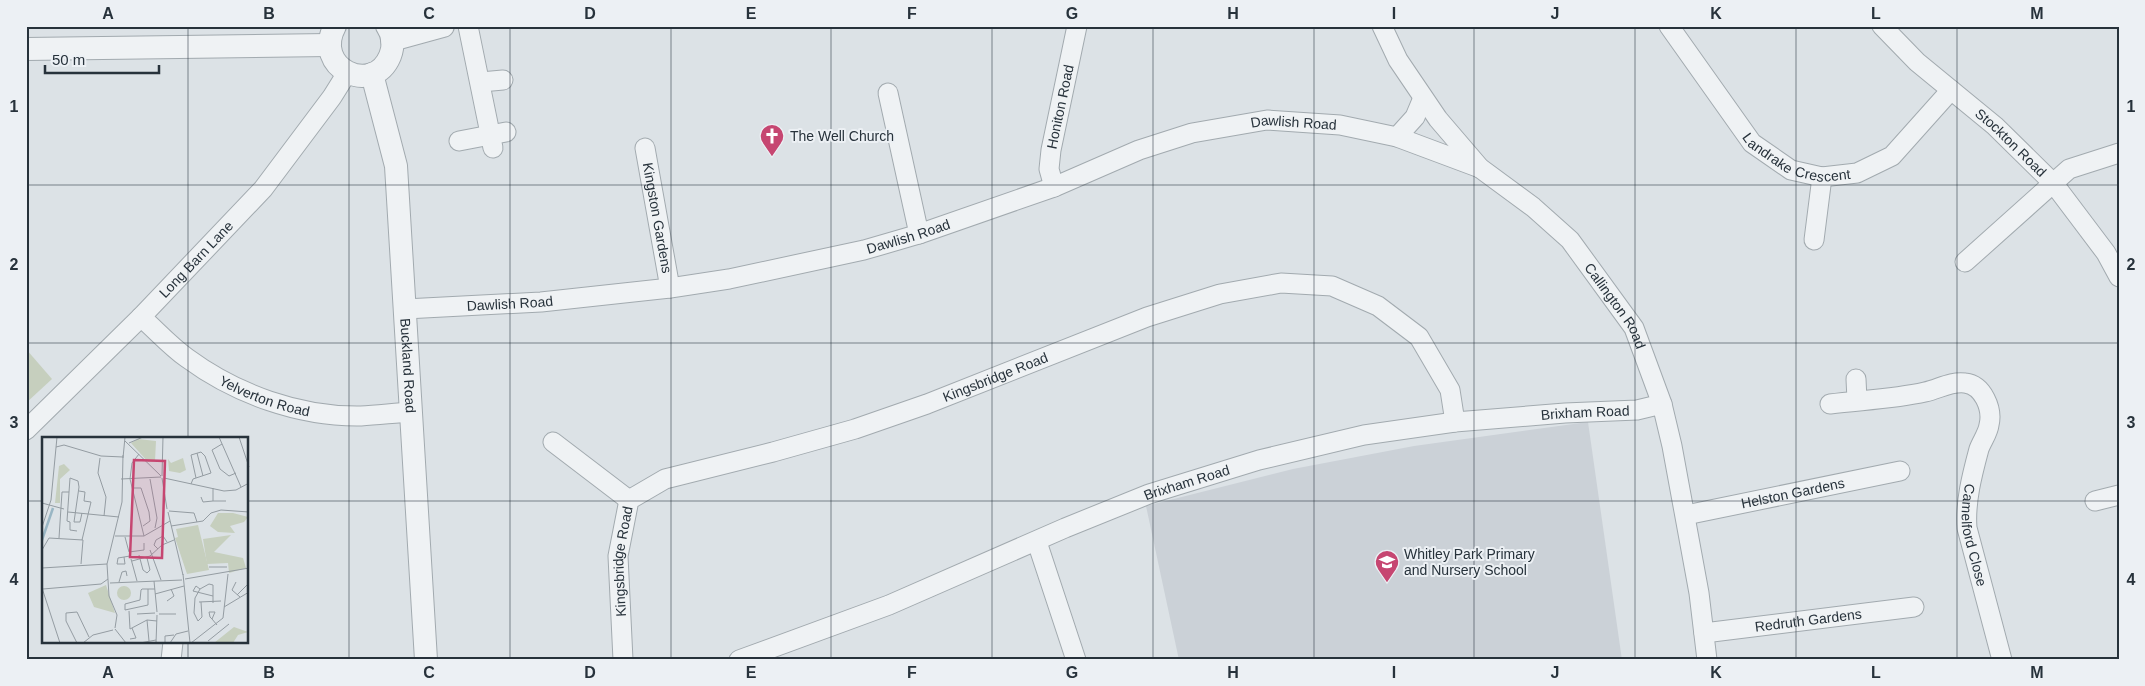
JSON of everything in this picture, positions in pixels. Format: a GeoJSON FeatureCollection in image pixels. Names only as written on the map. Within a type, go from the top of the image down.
{"type":"FeatureCollection","features":[{"type":"Feature","properties":{"kind":"street"},"geometry":{"type":"LineString","coordinates":[[26,49],[332,35],[334,61],[347,73],[355,76],[372,74],[381,69],[388,61],[392,52],[390,33],[443,26]]}},
{"type":"Feature","properties":{"kind":"street"},"geometry":{"type":"LineString","coordinates":[[459,141],[496,138],[468,26]]}},
{"type":"Feature","properties":{"kind":"street","name":"Honiton Road"},"geometry":{"type":"LineString","coordinates":[[1054,187],[1049,169],[1051,150],[1077,26]]}},
{"type":"Feature","properties":{"kind":"street","name":"Callington Road"},"geometry":{"type":"LineString","coordinates":[[1382,26],[1398,60],[1423,98],[1480,168],[1534,207],[1570,240],[1634,328],[1662,404],[1686,515],[1704,633],[1706,660]]}},
{"type":"Feature","properties":{"kind":"street","name":"Landrake Crescent"},"geometry":{"type":"LineString","coordinates":[[1669,26],[1752,143],[1791,170],[1822,176],[1857,173],[1892,156],[1951,90]]}},
{"type":"Feature","properties":{"kind":"street","name":"Stockton Road"},"geometry":{"type":"LineString","coordinates":[[1882,26],[1917,62],[1994,126],[2054,184],[2106,253],[2119,276]]}},
{"type":"Feature","properties":{"kind":"street","name":"Long Barn Lane"},"geometry":{"type":"LineString","coordinates":[[26,430],[141,317],[263,190],[332,97],[347,73]]}},
{"type":"Feature","properties":{"kind":"street","name":"Buckland Road"},"geometry":{"type":"LineString","coordinates":[[372,74],[396,166],[426,660]]}},
{"type":"Feature","properties":{"kind":"street"},"geometry":{"type":"LineString","coordinates":[[481,82],[503,80]]}},
{"type":"Feature","properties":{"kind":"street"},"geometry":{"type":"LineString","coordinates":[[888,93],[919,234]]}},
{"type":"Feature","properties":{"kind":"street"},"geometry":{"type":"LineString","coordinates":[[1397,137],[1415,117],[1423,98]]}},
{"type":"Feature","properties":{"kind":"street","name":"Dawlish Road"},"geometry":{"type":"LineString","coordinates":[[404,308],[541,302],[670,288],[729,279],[864,250],[919,234],[1054,187],[1139,150],[1192,133],[1267,120],[1340,125],[1397,137],[1480,168]]}},
{"type":"Feature","properties":{"kind":"street","name":"Kingston Gardens"},"geometry":{"type":"LineString","coordinates":[[645,148],[670,288]]}},
{"type":"Feature","properties":{"kind":"street"},"geometry":{"type":"LineString","coordinates":[[1965,262],[2069,170],[2119,153]]}},
{"type":"Feature","properties":{"kind":"street"},"geometry":{"type":"LineString","coordinates":[[1814,240],[1822,176]]}},
{"type":"Feature","properties":{"kind":"street","name":"Kingsbridge Road"},"geometry":{"type":"LineString","coordinates":[[623,660],[618,556],[629,500],[666,479],[855,429],[927,404],[1147,318],[1220,294],[1281,283],[1332,286],[1378,306],[1419,337],[1450,390],[1455,422]]}},
{"type":"Feature","properties":{"kind":"street","name":"Yelverton Road"},"geometry":{"type":"LineString","coordinates":[[141,317],[185,356],[213,376],[238,388],[289,407],[310,412],[360,416],[411,412]]}},
{"type":"Feature","properties":{"kind":"street"},"geometry":{"type":"LineString","coordinates":[[1856,379],[1857,400]]}},
{"type":"Feature","properties":{"kind":"street","name":"Camelford Close"},"geometry":{"type":"LineString","coordinates":[[1830,404],[1927,392],[1950,384],[1967,383],[1982,393],[1989,407],[1990,424],[1980,448],[1971,484],[1966,510],[1967,528],[2002,660]]}},
{"type":"Feature","properties":{"kind":"street","name":"Brixham Road"},"geometry":{"type":"LineString","coordinates":[[739,660],[889,605],[1037,542],[1065,528],[1149,494],[1259,460],[1364,435],[1455,422],[1565,413],[1637,410],[1662,404]]}},
{"type":"Feature","properties":{"kind":"street"},"geometry":{"type":"LineString","coordinates":[[553,442],[629,500]]}},
{"type":"Feature","properties":{"kind":"street","name":"Helston Gardens"},"geometry":{"type":"LineString","coordinates":[[1686,515],[1900,471]]}},
{"type":"Feature","properties":{"kind":"street"},"geometry":{"type":"LineString","coordinates":[[2095,500],[2119,495]]}},
{"type":"Feature","properties":{"kind":"street"},"geometry":{"type":"LineString","coordinates":[[1037,542],[1076,660]]}},
{"type":"Feature","properties":{"kind":"street","name":"Redruth Gardens"},"geometry":{"type":"LineString","coordinates":[[1704,633],[1914,607]]}},
{"type":"Feature","properties":{"kind":"street"},"geometry":{"type":"LineString","coordinates":[[171,660],[173,644]]}},
{"type":"Feature","properties":{"kind":"shaded area","name":"Whitley Park Primary and Nursery School"},"geometry":{"type":"Polygon","coordinates":[[[1588,422],[1622,660],[1179,660],[1146,506],[1293,469],[1414,446],[1588,422]]]}},
{"type":"Feature","properties":{"kind":"green space"},"geometry":{"type":"Polygon","coordinates":[[[26,349],[52,379],[26,403],[26,349]]]}},
{"type":"Feature","properties":{"kind":"place","name":"The Well Church"},"geometry":{"type":"Point","coordinates":[772,157]}},
{"type":"Feature","properties":{"kind":"place","name":"Whitley Park Primary and Nursery School"},"geometry":{"type":"Point","coordinates":[1387,583]}}]}
